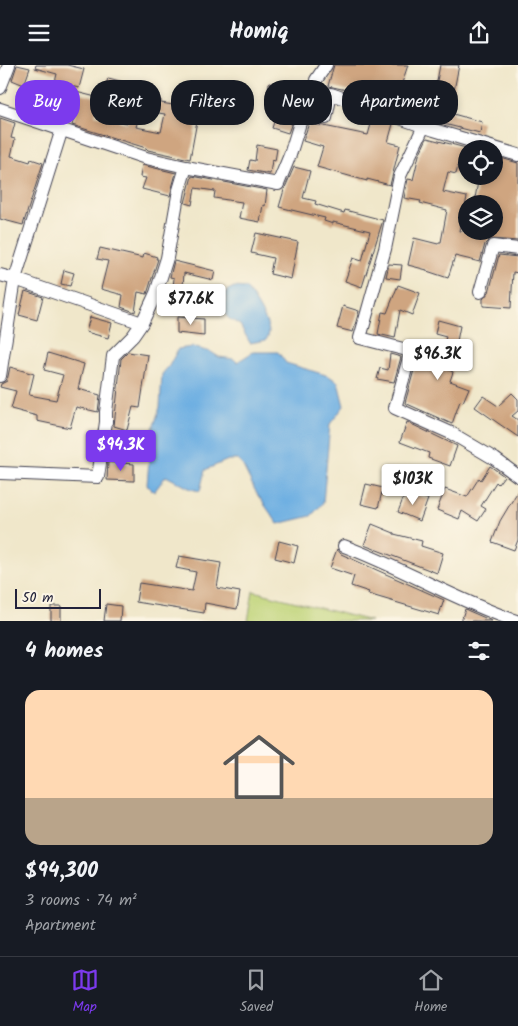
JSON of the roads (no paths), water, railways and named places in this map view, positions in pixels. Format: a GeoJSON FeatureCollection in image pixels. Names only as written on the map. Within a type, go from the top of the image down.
{"type":"FeatureCollection","features":[{"type":"Feature","properties":{"kind":"street"},"geometry":{"type":"LineString","coordinates":[[0,88],[9,65]]}},
{"type":"Feature","properties":{"kind":"street"},"geometry":{"type":"LineString","coordinates":[[316,80],[326,65]]}},
{"type":"Feature","properties":{"kind":"street"},"geometry":{"type":"LineString","coordinates":[[0,109],[133,154],[186,167],[278,184],[290,155],[303,113],[326,118],[331,94],[424,126],[518,155]]}},
{"type":"Feature","properties":{"kind":"street"},"geometry":{"type":"LineString","coordinates":[[424,126],[400,176],[385,249],[360,338],[411,351],[395,408],[451,433],[495,459],[518,476]]}},
{"type":"Feature","properties":{"kind":"street"},"geometry":{"type":"LineString","coordinates":[[0,376],[16,279],[62,129]]}},
{"type":"Feature","properties":{"kind":"street"},"geometry":{"type":"LineString","coordinates":[[0,473],[98,477],[113,356],[133,336],[142,323],[156,293],[167,258],[179,191],[186,167]]}},
{"type":"Feature","properties":{"kind":"street"},"geometry":{"type":"LineString","coordinates":[[480,292],[493,246],[518,249]]}},
{"type":"Feature","properties":{"kind":"street"},"geometry":{"type":"LineString","coordinates":[[0,275],[142,323]]}},
{"type":"Feature","properties":{"kind":"street"},"geometry":{"type":"LineString","coordinates":[[344,546],[372,557],[486,611],[516,621]]}},
{"type":"Feature","properties":{"kind":"water"},"geometry":{"type":"Polygon","coordinates":[[[234,287],[246,288],[264,316],[269,333],[266,340],[250,343],[240,325],[225,314],[226,291],[234,287]]]}},
{"type":"Feature","properties":{"kind":"water"},"geometry":{"type":"Polygon","coordinates":[[[192,347],[211,352],[219,357],[234,359],[237,362],[253,352],[278,352],[286,363],[329,376],[338,382],[344,406],[330,424],[323,503],[311,516],[278,524],[257,494],[238,460],[228,460],[205,470],[200,491],[191,489],[166,476],[154,492],[147,485],[151,435],[160,407],[162,374],[169,366],[178,349],[192,347]]]}}]}
